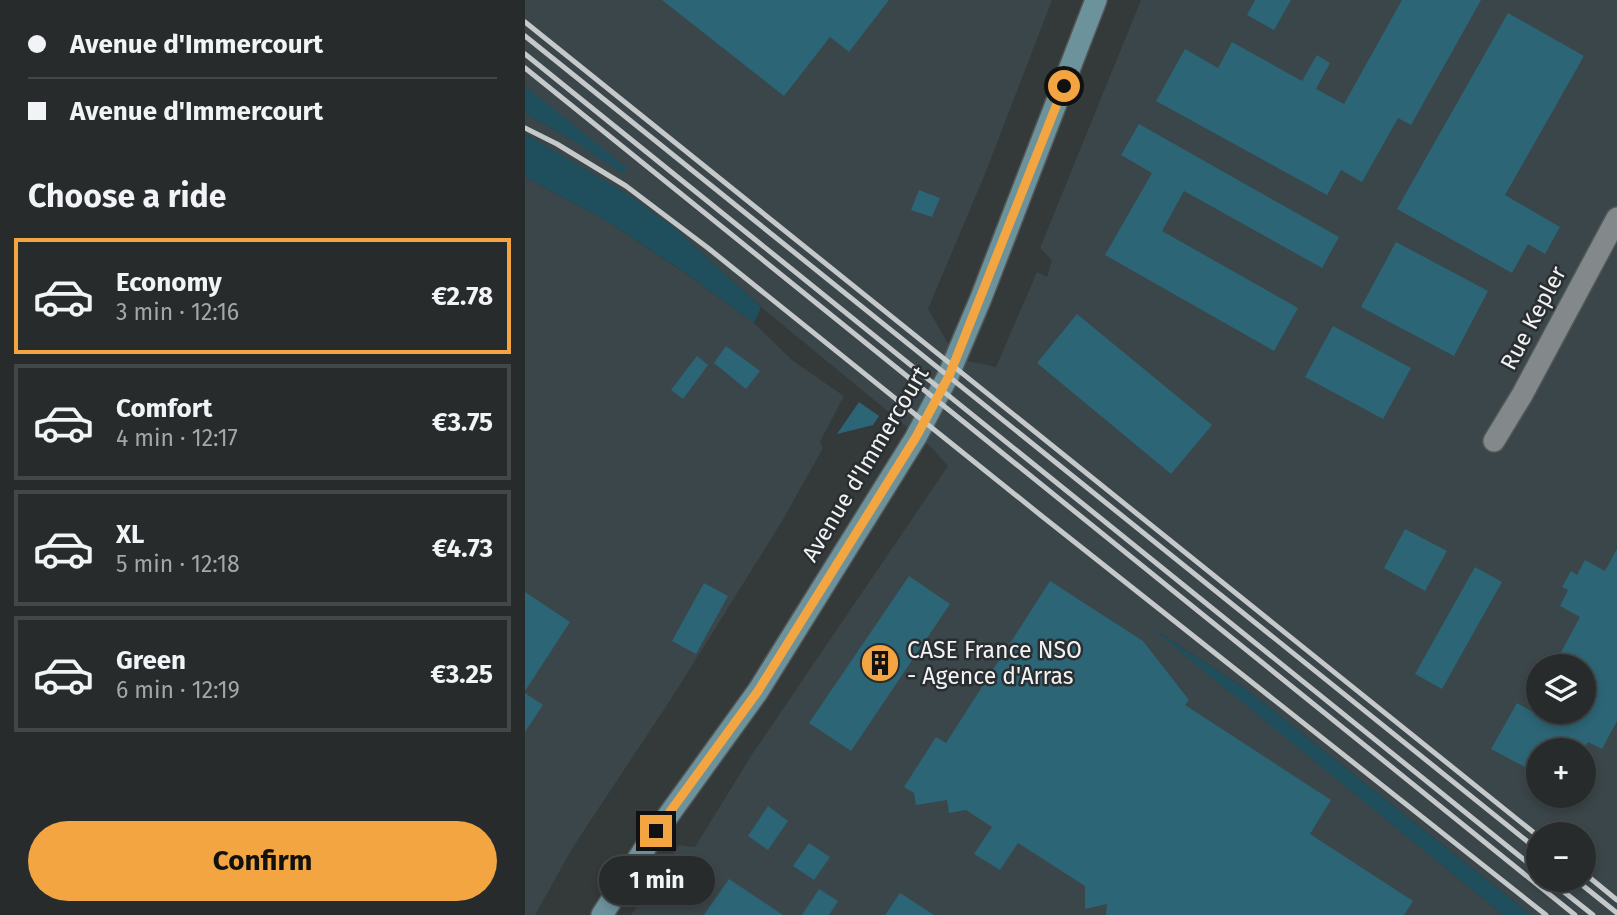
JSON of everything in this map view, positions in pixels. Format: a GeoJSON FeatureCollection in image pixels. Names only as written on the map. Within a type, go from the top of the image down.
{"type":"FeatureCollection","features":[{"type":"Feature","properties":{"kind":"main road","name":"Avenue d'Immercourt"},"geometry":{"type":"LineString","coordinates":[[602,915],[646,845],[758,691],[936,401],[981,298],[1096,0]]}},
{"type":"Feature","properties":{"kind":"street","name":"Rue Kepler"},"geometry":{"type":"LineString","coordinates":[[1493,441],[1522,395],[1617,218]]}},
{"type":"Feature","properties":{"kind":"shaded area"},"geometry":{"type":"Polygon","coordinates":[[[525,0],[1052,0],[985,174],[928,309],[952,350],[968,361],[996,367],[1037,272],[1047,277],[1052,260],[1040,248],[1141,0],[1617,0],[1617,915],[1531,915],[1247,690],[1158,632],[1503,915],[631,915],[679,845],[695,847],[751,756],[948,466],[931,447],[761,307],[678,231],[525,134],[525,113],[572,140],[545,103],[525,86],[525,0]]]}},
{"type":"Feature","properties":{"kind":"shaded area"},"geometry":{"type":"Polygon","coordinates":[[[525,86],[628,169],[623,174],[525,113],[525,86]]]}},
{"type":"Feature","properties":{"kind":"shaded area"},"geometry":{"type":"Polygon","coordinates":[[[525,134],[629,195],[678,231],[761,307],[754,323],[607,221],[525,177],[525,134]]]}},
{"type":"Feature","properties":{"kind":"shaded area"},"geometry":{"type":"Polygon","coordinates":[[[525,177],[607,221],[688,275],[754,323],[793,361],[844,396],[820,442],[823,448],[781,523],[671,699],[573,847],[535,915],[525,915],[525,177]]]}},
{"type":"Feature","properties":{"kind":"shaded area"},"geometry":{"type":"Polygon","coordinates":[[[1150,627],[1247,690],[1531,915],[1503,915],[1150,627]]]}},
{"type":"Feature","properties":{"kind":"building"},"geometry":{"type":"Polygon","coordinates":[[[662,0],[889,0],[849,52],[830,37],[784,96],[662,0]]]}},
{"type":"Feature","properties":{"kind":"building"},"geometry":{"type":"Polygon","coordinates":[[[1255,0],[1291,0],[1274,30],[1247,15],[1255,0]]]}},
{"type":"Feature","properties":{"kind":"building"},"geometry":{"type":"Polygon","coordinates":[[[1402,0],[1481,0],[1411,125],[1398,118],[1362,182],[1341,170],[1327,195],[1156,101],[1185,49],[1218,68],[1232,42],[1302,81],[1317,55],[1330,63],[1316,89],[1344,104],[1402,0]]]}},
{"type":"Feature","properties":{"kind":"building"},"geometry":{"type":"Polygon","coordinates":[[[1508,13],[1584,56],[1505,195],[1560,227],[1545,254],[1528,244],[1512,273],[1397,209],[1508,13]]]}},
{"type":"Feature","properties":{"kind":"building"},"geometry":{"type":"Polygon","coordinates":[[[1139,124],[1339,237],[1322,268],[1184,191],[1162,231],[1298,308],[1274,351],[1105,255],[1152,173],[1121,155],[1139,124]]]}},
{"type":"Feature","properties":{"kind":"building"},"geometry":{"type":"Polygon","coordinates":[[[919,190],[940,198],[932,217],[911,210],[919,190]]]}},
{"type":"Feature","properties":{"kind":"building"},"geometry":{"type":"Polygon","coordinates":[[[1396,242],[1488,291],[1454,356],[1361,307],[1396,242]]]}},
{"type":"Feature","properties":{"kind":"building"},"geometry":{"type":"Polygon","coordinates":[[[1077,314],[1212,425],[1171,474],[1037,363],[1077,314]]]}},
{"type":"Feature","properties":{"kind":"building"},"geometry":{"type":"Polygon","coordinates":[[[1333,326],[1411,368],[1383,419],[1305,377],[1333,326]]]}},
{"type":"Feature","properties":{"kind":"building"},"geometry":{"type":"Polygon","coordinates":[[[726,346],[760,371],[746,389],[714,363],[726,346]]]}},
{"type":"Feature","properties":{"kind":"building"},"geometry":{"type":"Polygon","coordinates":[[[697,356],[708,365],[683,399],[671,390],[697,356]]]}},
{"type":"Feature","properties":{"kind":"building"},"geometry":{"type":"Polygon","coordinates":[[[859,402],[879,416],[873,425],[837,434],[859,402]]]}},
{"type":"Feature","properties":{"kind":"building"},"geometry":{"type":"Polygon","coordinates":[[[1405,529],[1447,551],[1425,591],[1384,568],[1405,529]]]}},
{"type":"Feature","properties":{"kind":"building"},"geometry":{"type":"Polygon","coordinates":[[[1617,549],[1617,721],[1602,749],[1596,746],[1596,738],[1526,738],[1526,768],[1491,749],[1517,703],[1526,708],[1526,724],[1596,724],[1596,654],[1560,654],[1580,617],[1560,606],[1568,590],[1562,587],[1571,571],[1577,575],[1585,560],[1605,571],[1617,549]]]}},
{"type":"Feature","properties":{"kind":"building"},"geometry":{"type":"Polygon","coordinates":[[[1475,567],[1502,582],[1442,689],[1415,674],[1475,567]]]}},
{"type":"Feature","properties":{"kind":"building","name":"CASE France NSO - Agence d'Arras"},"geometry":{"type":"Polygon","coordinates":[[[909,576],[950,604],[851,751],[809,723],[909,576]]]}},
{"type":"Feature","properties":{"kind":"building"},"geometry":{"type":"Polygon","coordinates":[[[1050,581],[1143,641],[1189,700],[1185,705],[1331,800],[1310,834],[1413,901],[1404,915],[1106,915],[1107,904],[1085,909],[1085,886],[1018,843],[1000,870],[974,854],[992,827],[966,810],[949,813],[947,800],[916,805],[914,793],[904,787],[936,737],[946,743],[1050,581]]]}},
{"type":"Feature","properties":{"kind":"building"},"geometry":{"type":"Polygon","coordinates":[[[704,583],[728,596],[696,654],[672,641],[704,583]]]}},
{"type":"Feature","properties":{"kind":"building"},"geometry":{"type":"Polygon","coordinates":[[[525,592],[570,622],[525,691],[525,592]]]}},
{"type":"Feature","properties":{"kind":"building"},"geometry":{"type":"Polygon","coordinates":[[[525,693],[543,705],[525,732],[525,693]]]}},
{"type":"Feature","properties":{"kind":"building"},"geometry":{"type":"Polygon","coordinates":[[[768,806],[788,821],[768,850],[748,836],[768,806]]]}},
{"type":"Feature","properties":{"kind":"building"},"geometry":{"type":"Polygon","coordinates":[[[809,843],[830,857],[814,880],[793,866],[809,843]]]}},
{"type":"Feature","properties":{"kind":"building"},"geometry":{"type":"Polygon","coordinates":[[[729,879],[783,915],[704,915],[729,879]]]}},
{"type":"Feature","properties":{"kind":"building"},"geometry":{"type":"Polygon","coordinates":[[[819,889],[838,901],[829,915],[802,915],[819,889]]]}},
{"type":"Feature","properties":{"kind":"building"},"geometry":{"type":"Polygon","coordinates":[[[900,893],[934,915],[885,915],[900,893]]]}},
{"type":"Feature","properties":{"kind":"railway"},"geometry":{"type":"LineString","coordinates":[[525,22],[1526,826]]}},
{"type":"Feature","properties":{"kind":"railway"},"geometry":{"type":"LineString","coordinates":[[525,36],[1526,840]]}},
{"type":"Feature","properties":{"kind":"railway"},"geometry":{"type":"LineString","coordinates":[[525,54],[1526,861]]}},
{"type":"Feature","properties":{"kind":"railway"},"geometry":{"type":"LineString","coordinates":[[525,68],[1575,915]]}},
{"type":"Feature","properties":{"kind":"railway"},"geometry":{"type":"LineString","coordinates":[[525,128],[626,186],[708,248],[1546,915]]}},
{"type":"Feature","properties":{"kind":"railway"},"geometry":{"type":"LineString","coordinates":[[1596,883],[1617,900]]}},
{"type":"Feature","properties":{"kind":"railway"},"geometry":{"type":"LineString","coordinates":[[1564,892],[1593,915]]}},
{"type":"Feature","properties":{"kind":"railway"},"geometry":{"type":"LineString","coordinates":[[1591,892],[1617,913]]}},
{"type":"Feature","properties":{"kind":"place","name":"CASE France NSO - Agence d'Arras"},"geometry":{"type":"Point","coordinates":[880,663]}},
{"type":"Feature","properties":{"kind":"route"},"geometry":{"type":"LineString","coordinates":[[656,831],[714,755],[758,691],[936,401],[981,298],[1064,86]]}}]}
